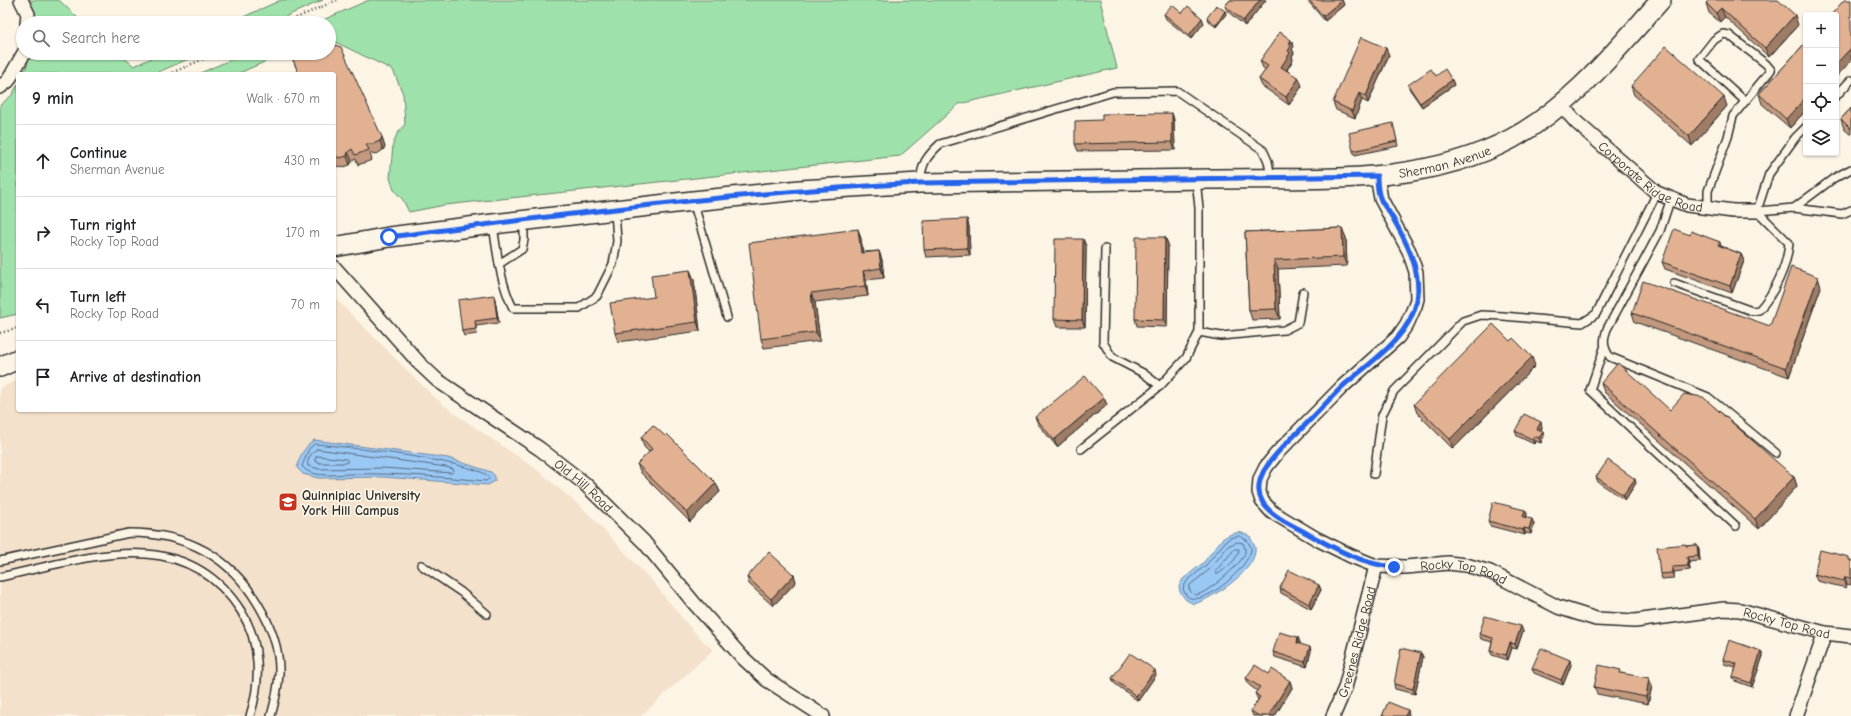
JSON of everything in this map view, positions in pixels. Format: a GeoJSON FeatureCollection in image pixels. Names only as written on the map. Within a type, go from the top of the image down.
{"type":"FeatureCollection","features":[{"type":"Feature","properties":{"kind":"main road","name":"Sherman Avenue"},"geometry":{"type":"LineString","coordinates":[[336,247],[389,237],[493,224],[800,190],[920,183],[1377,176],[1428,169],[1486,150],[1510,139],[1561,105],[1584,85],[1661,0]]}},
{"type":"Feature","properties":{"kind":"main road"},"geometry":{"type":"LineString","coordinates":[[0,367],[16,360]]}},
{"type":"Feature","properties":{"kind":"street"},"geometry":{"type":"LineString","coordinates":[[21,0],[28,16]]}},
{"type":"Feature","properties":{"kind":"street"},"geometry":{"type":"LineString","coordinates":[[0,87],[8,81],[20,60]]}},
{"type":"Feature","properties":{"kind":"street","name":"Corporate Ridge Road"},"geometry":{"type":"LineString","coordinates":[[1561,105],[1576,122],[1657,193],[1687,205],[1733,212],[1757,211]]}},
{"type":"Feature","properties":{"kind":"street","name":"Rocky Top Road"},"geometry":{"type":"LineString","coordinates":[[1377,176],[1381,200],[1409,251],[1416,272],[1417,299],[1415,306],[1407,324],[1398,337],[1342,387],[1278,452],[1266,467],[1260,479],[1259,492],[1262,501],[1272,512],[1287,522],[1351,556],[1376,566],[1406,567],[1448,563],[1466,565],[1490,572],[1558,607],[1596,619],[1635,621],[1724,610],[1740,610],[1825,633],[1851,636]]}},
{"type":"Feature","properties":{"kind":"street","name":"Old Hill Road"},"geometry":{"type":"LineString","coordinates":[[336,269],[405,348],[431,374],[458,395],[540,449],[584,483],[644,542],[694,603],[742,657],[767,680],[823,716]]}},
{"type":"Feature","properties":{"kind":"street","name":"Greenes Ridge Road"},"geometry":{"type":"LineString","coordinates":[[1333,716],[1345,688],[1376,566]]}},
{"type":"Feature","properties":{"kind":"street"},"geometry":{"type":"LineString","coordinates":[[1796,716],[1825,633]]}},
{"type":"Feature","properties":{"kind":"lane"},"geometry":{"type":"LineString","coordinates":[[1708,208],[1708,191],[1724,150],[1733,116],[1771,70],[1766,64],[1729,35],[1723,34],[1714,40],[1699,59],[1745,101]]}},
{"type":"Feature","properties":{"kind":"lane"},"geometry":{"type":"LineString","coordinates":[[1839,93],[1851,80]]}},
{"type":"Feature","properties":{"kind":"lane"},"geometry":{"type":"LineString","coordinates":[[920,183],[922,166],[927,156],[940,144],[1112,92],[1177,90],[1263,150],[1268,161],[1271,178]]}},
{"type":"Feature","properties":{"kind":"lane"},"geometry":{"type":"LineString","coordinates":[[1757,211],[1770,174],[1795,138],[1803,130]]}},
{"type":"Feature","properties":{"kind":"lane"},"geometry":{"type":"LineString","coordinates":[[1794,208],[1834,178],[1851,169]]}},
{"type":"Feature","properties":{"kind":"lane"},"geometry":{"type":"LineString","coordinates":[[1081,449],[1160,386],[1186,358],[1199,332],[1199,208],[1196,179]]}},
{"type":"Feature","properties":{"kind":"lane"},"geometry":{"type":"LineString","coordinates":[[1374,474],[1382,415],[1394,391],[1463,321],[1481,315],[1582,323],[1596,314],[1657,193]]}},
{"type":"Feature","properties":{"kind":"lane"},"geometry":{"type":"LineString","coordinates":[[1671,198],[1660,231],[1607,329],[1604,339],[1604,348],[1590,390],[1736,526]]}},
{"type":"Feature","properties":{"kind":"lane"},"geometry":{"type":"LineString","coordinates":[[693,201],[727,317]]}},
{"type":"Feature","properties":{"kind":"lane"},"geometry":{"type":"LineString","coordinates":[[1757,211],[1794,208],[1842,214],[1851,210]]}},
{"type":"Feature","properties":{"kind":"lane"},"geometry":{"type":"LineString","coordinates":[[493,224],[499,264],[507,296],[513,308],[579,308],[597,296],[613,264],[617,241],[615,210]]}},
{"type":"Feature","properties":{"kind":"lane"},"geometry":{"type":"LineString","coordinates":[[1674,283],[1752,311],[1759,310],[1771,294],[1780,275],[1788,253],[1789,243],[1757,211]]}},
{"type":"Feature","properties":{"kind":"lane"},"geometry":{"type":"LineString","coordinates":[[499,264],[522,249],[524,240],[524,221]]}},
{"type":"Feature","properties":{"kind":"lane"},"geometry":{"type":"LineString","coordinates":[[1105,249],[1103,342],[1112,357],[1143,372],[1160,386]]}},
{"type":"Feature","properties":{"kind":"lane"},"geometry":{"type":"LineString","coordinates":[[1199,332],[1221,336],[1284,330],[1298,323],[1303,292]]}},
{"type":"Feature","properties":{"kind":"lane"},"geometry":{"type":"LineString","coordinates":[[1604,348],[1610,357],[1708,397],[1776,453]]}},
{"type":"Feature","properties":{"kind":"lane"},"geometry":{"type":"LineString","coordinates":[[0,561],[129,533],[149,533],[169,536],[210,552],[230,567],[247,585],[267,619],[275,644],[279,672],[277,695],[271,716]]}},
{"type":"Feature","properties":{"kind":"lane"},"geometry":{"type":"LineString","coordinates":[[0,577],[79,560],[127,553],[145,552],[166,556],[188,563],[207,574],[233,598],[244,616],[257,654],[259,674],[257,696],[250,716]]}},
{"type":"Feature","properties":{"kind":"lane"},"geometry":{"type":"LineString","coordinates":[[421,565],[461,592],[487,614]]}},
{"type":"Feature","properties":{"kind":"path"},"geometry":{"type":"LineString","coordinates":[[301,16],[337,0]]}},
{"type":"Feature","properties":{"kind":"path"},"geometry":{"type":"LineString","coordinates":[[174,72],[201,60]]}},
{"type":"Feature","properties":{"kind":"path"},"geometry":{"type":"LineString","coordinates":[[0,333],[16,329]]}},
{"type":"Feature","properties":{"kind":"shaded area","name":"Quinnipiac University York Hill Campus"},"geometry":{"type":"Polygon","coordinates":[[[336,299],[433,396],[454,413],[535,468],[587,512],[652,581],[694,632],[713,650],[641,716],[0,716],[0,388],[16,381],[16,412],[336,412],[336,299]]]}},
{"type":"Feature","properties":{"kind":"green space"},"geometry":{"type":"Polygon","coordinates":[[[27,0],[59,0],[76,16],[30,16],[27,0]]]}},
{"type":"Feature","properties":{"kind":"green space"},"geometry":{"type":"Polygon","coordinates":[[[281,0],[323,0],[287,16],[246,16],[281,0]]]}},
{"type":"Feature","properties":{"kind":"green space"},"geometry":{"type":"Polygon","coordinates":[[[369,0],[1100,0],[1117,68],[959,104],[900,156],[445,205],[409,212],[403,200],[394,190],[390,178],[393,144],[397,134],[405,124],[403,94],[393,70],[336,42],[336,16],[332,16],[369,0]]]}},
{"type":"Feature","properties":{"kind":"green space"},"geometry":{"type":"Polygon","coordinates":[[[28,60],[127,60],[134,66],[147,60],[186,60],[159,72],[24,72],[28,60]]]}},
{"type":"Feature","properties":{"kind":"green space"},"geometry":{"type":"Polygon","coordinates":[[[230,60],[269,60],[242,72],[203,72],[230,60]]]}},
{"type":"Feature","properties":{"kind":"green space"},"geometry":{"type":"Polygon","coordinates":[[[16,88],[16,314],[0,318],[0,105],[12,95],[16,88]]]}},
{"type":"Feature","properties":{"kind":"water"},"geometry":{"type":"Polygon","coordinates":[[[314,440],[448,458],[491,472],[495,476],[495,481],[488,485],[383,477],[318,478],[303,474],[297,468],[302,452],[314,440]]]}},
{"type":"Feature","properties":{"kind":"water"},"geometry":{"type":"Polygon","coordinates":[[[1239,532],[1250,536],[1255,547],[1254,556],[1250,564],[1233,582],[1212,596],[1194,604],[1186,600],[1180,592],[1179,586],[1183,579],[1203,563],[1222,539],[1239,532]]]}},
{"type":"Feature","properties":{"kind":"building"},"geometry":{"type":"Polygon","coordinates":[[[1230,0],[1260,0],[1243,21],[1225,6],[1230,0]]]}},
{"type":"Feature","properties":{"kind":"building"},"geometry":{"type":"Polygon","coordinates":[[[1309,0],[1342,0],[1323,16],[1309,0]]]}},
{"type":"Feature","properties":{"kind":"building"},"geometry":{"type":"Polygon","coordinates":[[[1709,0],[1778,0],[1795,15],[1765,48],[1721,8],[1716,13],[1706,3],[1709,0]]]}},
{"type":"Feature","properties":{"kind":"building"},"geometry":{"type":"Polygon","coordinates":[[[1844,0],[1851,0],[1851,48],[1839,61],[1839,12],[1834,12],[1844,0]]]}},
{"type":"Feature","properties":{"kind":"building"},"geometry":{"type":"Polygon","coordinates":[[[1172,5],[1182,13],[1188,6],[1202,18],[1189,35],[1164,14],[1172,5]]]}},
{"type":"Feature","properties":{"kind":"building"},"geometry":{"type":"Polygon","coordinates":[[[1216,5],[1225,11],[1216,25],[1207,18],[1216,5]]]}},
{"type":"Feature","properties":{"kind":"building"},"geometry":{"type":"Polygon","coordinates":[[[1280,32],[1291,40],[1289,44],[1291,46],[1288,51],[1290,53],[1281,67],[1299,78],[1286,97],[1259,79],[1268,66],[1260,61],[1280,32]]]}},
{"type":"Feature","properties":{"kind":"building"},"geometry":{"type":"Polygon","coordinates":[[[1361,37],[1386,48],[1366,96],[1359,93],[1352,111],[1333,102],[1361,37]]]}},
{"type":"Feature","properties":{"kind":"building"},"geometry":{"type":"Polygon","coordinates":[[[336,45],[341,47],[382,137],[380,141],[373,144],[366,144],[369,150],[355,155],[352,149],[348,152],[347,156],[340,158],[336,156],[336,72],[298,72],[293,60],[336,60],[336,45]]]}},
{"type":"Feature","properties":{"kind":"building"},"geometry":{"type":"Polygon","coordinates":[[[1803,45],[1803,100],[1786,119],[1759,94],[1803,45]]]}},
{"type":"Feature","properties":{"kind":"building"},"geometry":{"type":"Polygon","coordinates":[[[1666,46],[1724,97],[1689,136],[1631,86],[1666,46]]]}},
{"type":"Feature","properties":{"kind":"building"},"geometry":{"type":"Polygon","coordinates":[[[1431,69],[1436,76],[1445,69],[1452,80],[1420,103],[1408,85],[1431,69]]]}},
{"type":"Feature","properties":{"kind":"building"},"geometry":{"type":"Polygon","coordinates":[[[1851,108],[1851,129],[1841,119],[1851,108]]]}},
{"type":"Feature","properties":{"kind":"building"},"geometry":{"type":"Polygon","coordinates":[[[1172,113],[1172,142],[1075,144],[1075,121],[1102,120],[1102,114],[1172,113]]]}},
{"type":"Feature","properties":{"kind":"building"},"geometry":{"type":"Polygon","coordinates":[[[1393,123],[1397,141],[1353,151],[1349,133],[1393,123]]]}},
{"type":"Feature","properties":{"kind":"building"},"geometry":{"type":"Polygon","coordinates":[[[967,219],[967,248],[924,250],[923,221],[967,219]]]}},
{"type":"Feature","properties":{"kind":"building"},"geometry":{"type":"Polygon","coordinates":[[[1342,228],[1343,257],[1274,260],[1276,309],[1249,310],[1245,232],[1342,228]]]}},
{"type":"Feature","properties":{"kind":"building"},"geometry":{"type":"Polygon","coordinates":[[[858,229],[861,253],[879,251],[881,268],[863,271],[865,286],[811,293],[816,332],[761,339],[749,243],[858,229]]]}},
{"type":"Feature","properties":{"kind":"building"},"geometry":{"type":"Polygon","coordinates":[[[1674,229],[1690,235],[1691,231],[1720,242],[1718,245],[1741,254],[1730,286],[1662,262],[1674,229]]]}},
{"type":"Feature","properties":{"kind":"building"},"geometry":{"type":"Polygon","coordinates":[[[1136,237],[1165,237],[1164,320],[1135,319],[1136,237]]]}},
{"type":"Feature","properties":{"kind":"building"},"geometry":{"type":"Polygon","coordinates":[[[1055,239],[1083,239],[1082,320],[1054,319],[1055,239]]]}},
{"type":"Feature","properties":{"kind":"building"},"geometry":{"type":"Polygon","coordinates":[[[1791,267],[1818,277],[1786,368],[1632,313],[1643,281],[1770,326],[1791,267]]]}},
{"type":"Feature","properties":{"kind":"building"},"geometry":{"type":"Polygon","coordinates":[[[690,270],[697,322],[615,333],[610,303],[654,297],[651,275],[690,270]]]}},
{"type":"Feature","properties":{"kind":"building"},"geometry":{"type":"Polygon","coordinates":[[[494,295],[497,318],[475,321],[476,329],[462,331],[458,300],[494,295]]]}},
{"type":"Feature","properties":{"kind":"building"},"geometry":{"type":"Polygon","coordinates":[[[1493,324],[1510,341],[1513,338],[1532,357],[1450,439],[1414,404],[1493,324]]]}},
{"type":"Feature","properties":{"kind":"building"},"geometry":{"type":"Polygon","coordinates":[[[1618,363],[1670,410],[1684,394],[1703,397],[1794,477],[1755,519],[1601,383],[1618,363]]]}},
{"type":"Feature","properties":{"kind":"building"},"geometry":{"type":"Polygon","coordinates":[[[1085,376],[1104,398],[1054,440],[1035,417],[1085,376]]]}},
{"type":"Feature","properties":{"kind":"building"},"geometry":{"type":"Polygon","coordinates":[[[1524,414],[1541,422],[1537,429],[1543,432],[1539,438],[1534,436],[1532,439],[1515,431],[1524,414]]]}},
{"type":"Feature","properties":{"kind":"building"},"geometry":{"type":"Polygon","coordinates":[[[653,425],[665,436],[667,434],[716,483],[687,513],[637,464],[652,449],[641,437],[653,425]]]}},
{"type":"Feature","properties":{"kind":"building"},"geometry":{"type":"Polygon","coordinates":[[[1608,460],[1635,479],[1623,495],[1596,477],[1608,460]]]}},
{"type":"Feature","properties":{"kind":"building"},"geometry":{"type":"Polygon","coordinates":[[[1493,502],[1525,510],[1523,517],[1532,519],[1529,529],[1524,528],[1523,530],[1488,521],[1493,502]]]}},
{"type":"Feature","properties":{"kind":"building"},"geometry":{"type":"Polygon","coordinates":[[[1686,544],[1686,546],[1697,545],[1698,556],[1687,557],[1688,566],[1672,567],[1672,573],[1660,574],[1657,547],[1686,544]]]}},
{"type":"Feature","properties":{"kind":"building"},"geometry":{"type":"Polygon","coordinates":[[[1820,550],[1849,557],[1849,560],[1851,560],[1851,578],[1845,577],[1844,581],[1814,574],[1820,550]]]}},
{"type":"Feature","properties":{"kind":"building"},"geometry":{"type":"Polygon","coordinates":[[[769,552],[794,575],[771,599],[747,577],[769,552]]]}},
{"type":"Feature","properties":{"kind":"building"},"geometry":{"type":"Polygon","coordinates":[[[1289,570],[1319,585],[1309,604],[1280,588],[1289,570]]]}},
{"type":"Feature","properties":{"kind":"building"},"geometry":{"type":"Polygon","coordinates":[[[1485,616],[1521,626],[1515,644],[1510,643],[1506,655],[1490,651],[1493,638],[1479,634],[1485,616]]]}},
{"type":"Feature","properties":{"kind":"building"},"geometry":{"type":"Polygon","coordinates":[[[1279,632],[1298,637],[1297,643],[1310,647],[1305,662],[1273,652],[1279,632]]]}},
{"type":"Feature","properties":{"kind":"building"},"geometry":{"type":"Polygon","coordinates":[[[1729,640],[1761,651],[1751,683],[1733,677],[1737,664],[1723,659],[1729,640]]]}},
{"type":"Feature","properties":{"kind":"building"},"geometry":{"type":"Polygon","coordinates":[[[1401,648],[1421,653],[1413,689],[1394,684],[1401,648]]]}},
{"type":"Feature","properties":{"kind":"building"},"geometry":{"type":"Polygon","coordinates":[[[1541,648],[1570,660],[1561,680],[1532,668],[1541,648]]]}},
{"type":"Feature","properties":{"kind":"building"},"geometry":{"type":"Polygon","coordinates":[[[1130,653],[1155,670],[1136,696],[1112,678],[1130,653]]]}},
{"type":"Feature","properties":{"kind":"building"},"geometry":{"type":"Polygon","coordinates":[[[1255,665],[1269,674],[1272,669],[1290,681],[1268,716],[1259,716],[1251,711],[1260,697],[1255,693],[1260,687],[1246,678],[1255,665]]]}},
{"type":"Feature","properties":{"kind":"building"},"geometry":{"type":"Polygon","coordinates":[[[1599,665],[1621,670],[1620,673],[1649,678],[1646,697],[1594,687],[1599,665]]]}},
{"type":"Feature","properties":{"kind":"building"},"geometry":{"type":"Polygon","coordinates":[[[1388,702],[1408,710],[1405,716],[1382,716],[1388,702]]]}},
{"type":"Feature","properties":{"kind":"place","name":"Quinnipiac University York Hill Campus"},"geometry":{"type":"Point","coordinates":[288,502]}},
{"type":"Feature","properties":{"kind":"route"},"geometry":{"type":"LineString","coordinates":[[389,237],[693,201],[800,190],[863,186],[920,183],[1377,176],[1378,191],[1381,200],[1390,213],[1409,251],[1416,272],[1418,285],[1417,299],[1412,315],[1398,337],[1342,387],[1278,452],[1266,467],[1260,479],[1259,492],[1262,501],[1272,512],[1317,539],[1351,556],[1376,566],[1394,567]]}}]}
